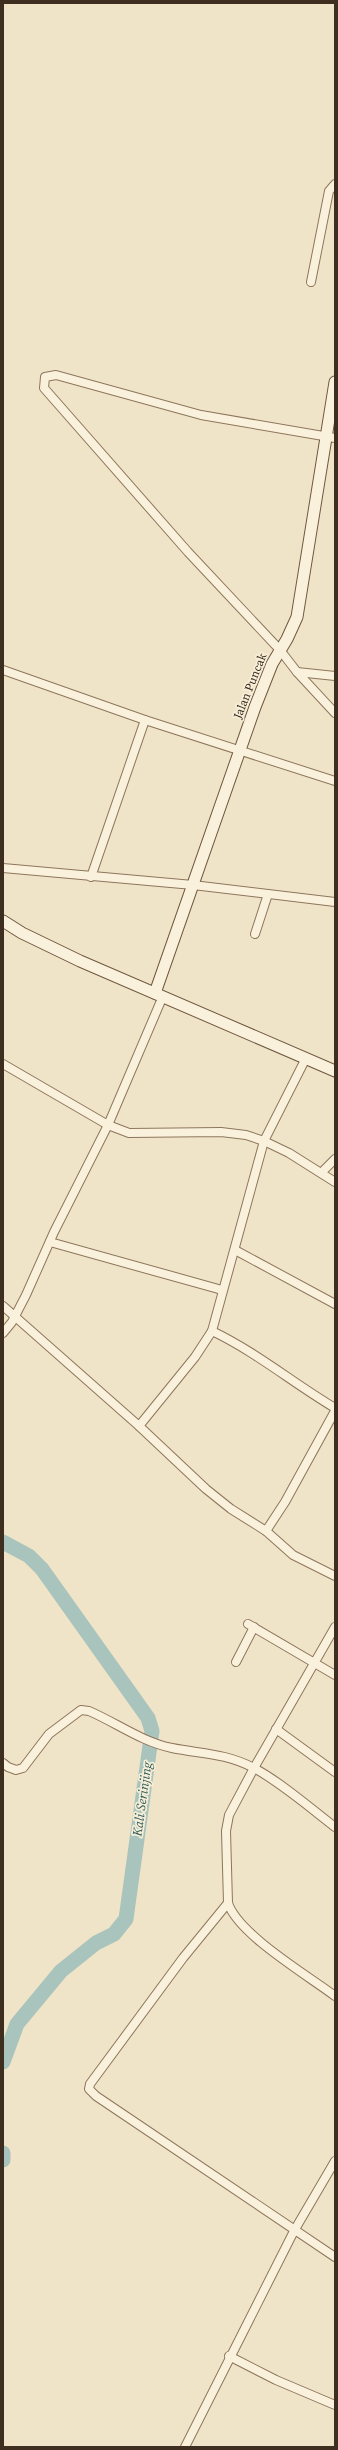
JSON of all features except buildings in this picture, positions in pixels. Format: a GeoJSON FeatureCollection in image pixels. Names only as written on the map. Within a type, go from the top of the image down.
{"type":"FeatureCollection","features":[{"type":"Feature","properties":{"kind":"street"},"geometry":{"type":"LineString","coordinates":[[311,282],[329,191],[335,184]]}},
{"type":"Feature","properties":{"kind":"street"},"geometry":{"type":"LineString","coordinates":[[330,437],[201,415],[56,375],[45,377],[44,381],[44,388],[167,529],[280,650],[297,672],[335,713]]}},
{"type":"Feature","properties":{"kind":"street","name":"Jalan Puncak"},"geometry":{"type":"LineString","coordinates":[[159,995],[193,885],[265,680],[292,629],[300,602],[330,437],[335,382]]}},
{"type":"Feature","properties":{"kind":"street"},"geometry":{"type":"LineString","coordinates":[[3,670],[144,720],[335,781]]}},
{"type":"Feature","properties":{"kind":"street"},"geometry":{"type":"LineString","coordinates":[[297,672],[335,676]]}},
{"type":"Feature","properties":{"kind":"street"},"geometry":{"type":"LineString","coordinates":[[91,877],[144,720]]}},
{"type":"Feature","properties":{"kind":"street"},"geometry":{"type":"LineString","coordinates":[[3,868],[193,885],[335,902]]}},
{"type":"Feature","properties":{"kind":"street"},"geometry":{"type":"LineString","coordinates":[[255,934],[268,894]]}},
{"type":"Feature","properties":{"kind":"street"},"geometry":{"type":"LineString","coordinates":[[3,921],[22,933],[80,961],[335,1071]]}},
{"type":"Feature","properties":{"kind":"street"},"geometry":{"type":"LineString","coordinates":[[9,1325],[111,1120],[159,995]]}},
{"type":"Feature","properties":{"kind":"street"},"geometry":{"type":"LineString","coordinates":[[139,1426],[195,1357],[212,1331],[264,1141],[306,1058]]}},
{"type":"Feature","properties":{"kind":"street"},"geometry":{"type":"LineString","coordinates":[[3,1064],[111,1120],[129,1133],[221,1132],[246,1135],[264,1141],[289,1153],[335,1182]]}},
{"type":"Feature","properties":{"kind":"street"},"geometry":{"type":"LineString","coordinates":[[320,1173],[335,1159]]}},
{"type":"Feature","properties":{"kind":"street"},"geometry":{"type":"LineString","coordinates":[[50,1242],[222,1290]]}},
{"type":"Feature","properties":{"kind":"street"},"geometry":{"type":"LineString","coordinates":[[235,1250],[335,1304]]}},
{"type":"Feature","properties":{"kind":"street"},"geometry":{"type":"LineString","coordinates":[[3,1306],[9,1325],[139,1426],[206,1489],[232,1510],[266,1531],[293,1555],[335,1576]]}},
{"type":"Feature","properties":{"kind":"street"},"geometry":{"type":"LineString","coordinates":[[212,1331],[278,1369],[335,1409],[285,1502],[266,1531]]}},
{"type":"Feature","properties":{"kind":"street"},"geometry":{"type":"LineString","coordinates":[[236,1662],[251,1626],[335,1675]]}},
{"type":"Feature","properties":{"kind":"street"},"geometry":{"type":"LineString","coordinates":[[335,1626],[254,1768],[227,1823],[228,1903],[231,1912],[241,1925],[335,1996]]}},
{"type":"Feature","properties":{"kind":"street"},"geometry":{"type":"LineString","coordinates":[[3,1763],[16,1770],[23,1768],[49,1734],[81,1710],[99,1715],[137,1736],[154,1743],[172,1748],[200,1751],[226,1757],[254,1768],[335,1827]]}},
{"type":"Feature","properties":{"kind":"street"},"geometry":{"type":"LineString","coordinates":[[276,1729],[335,1772]]}},
{"type":"Feature","properties":{"kind":"street"},"geometry":{"type":"LineString","coordinates":[[228,1903],[179,1965],[90,2084],[89,2089],[96,2096],[294,2231],[335,2257]]}},
{"type":"Feature","properties":{"kind":"street"},"geometry":{"type":"LineString","coordinates":[[185,2447],[294,2231],[335,2161]]}},
{"type":"Feature","properties":{"kind":"street"},"geometry":{"type":"LineString","coordinates":[[230,2356],[276,2380],[335,2405]]}},
{"type":"Feature","properties":{"kind":"waterway","name":"Kali Serinjing"},"geometry":{"type":"LineString","coordinates":[[3,1542],[29,1556],[42,1569],[148,1718],[152,1731],[126,1919],[114,1934],[96,1943],[61,1971],[17,2024],[3,2062]]}},
{"type":"Feature","properties":{"kind":"waterway","name":"Kali Serinjing"},"geometry":{"type":"LineString","coordinates":[[3,2153],[3,2160]]}}]}
